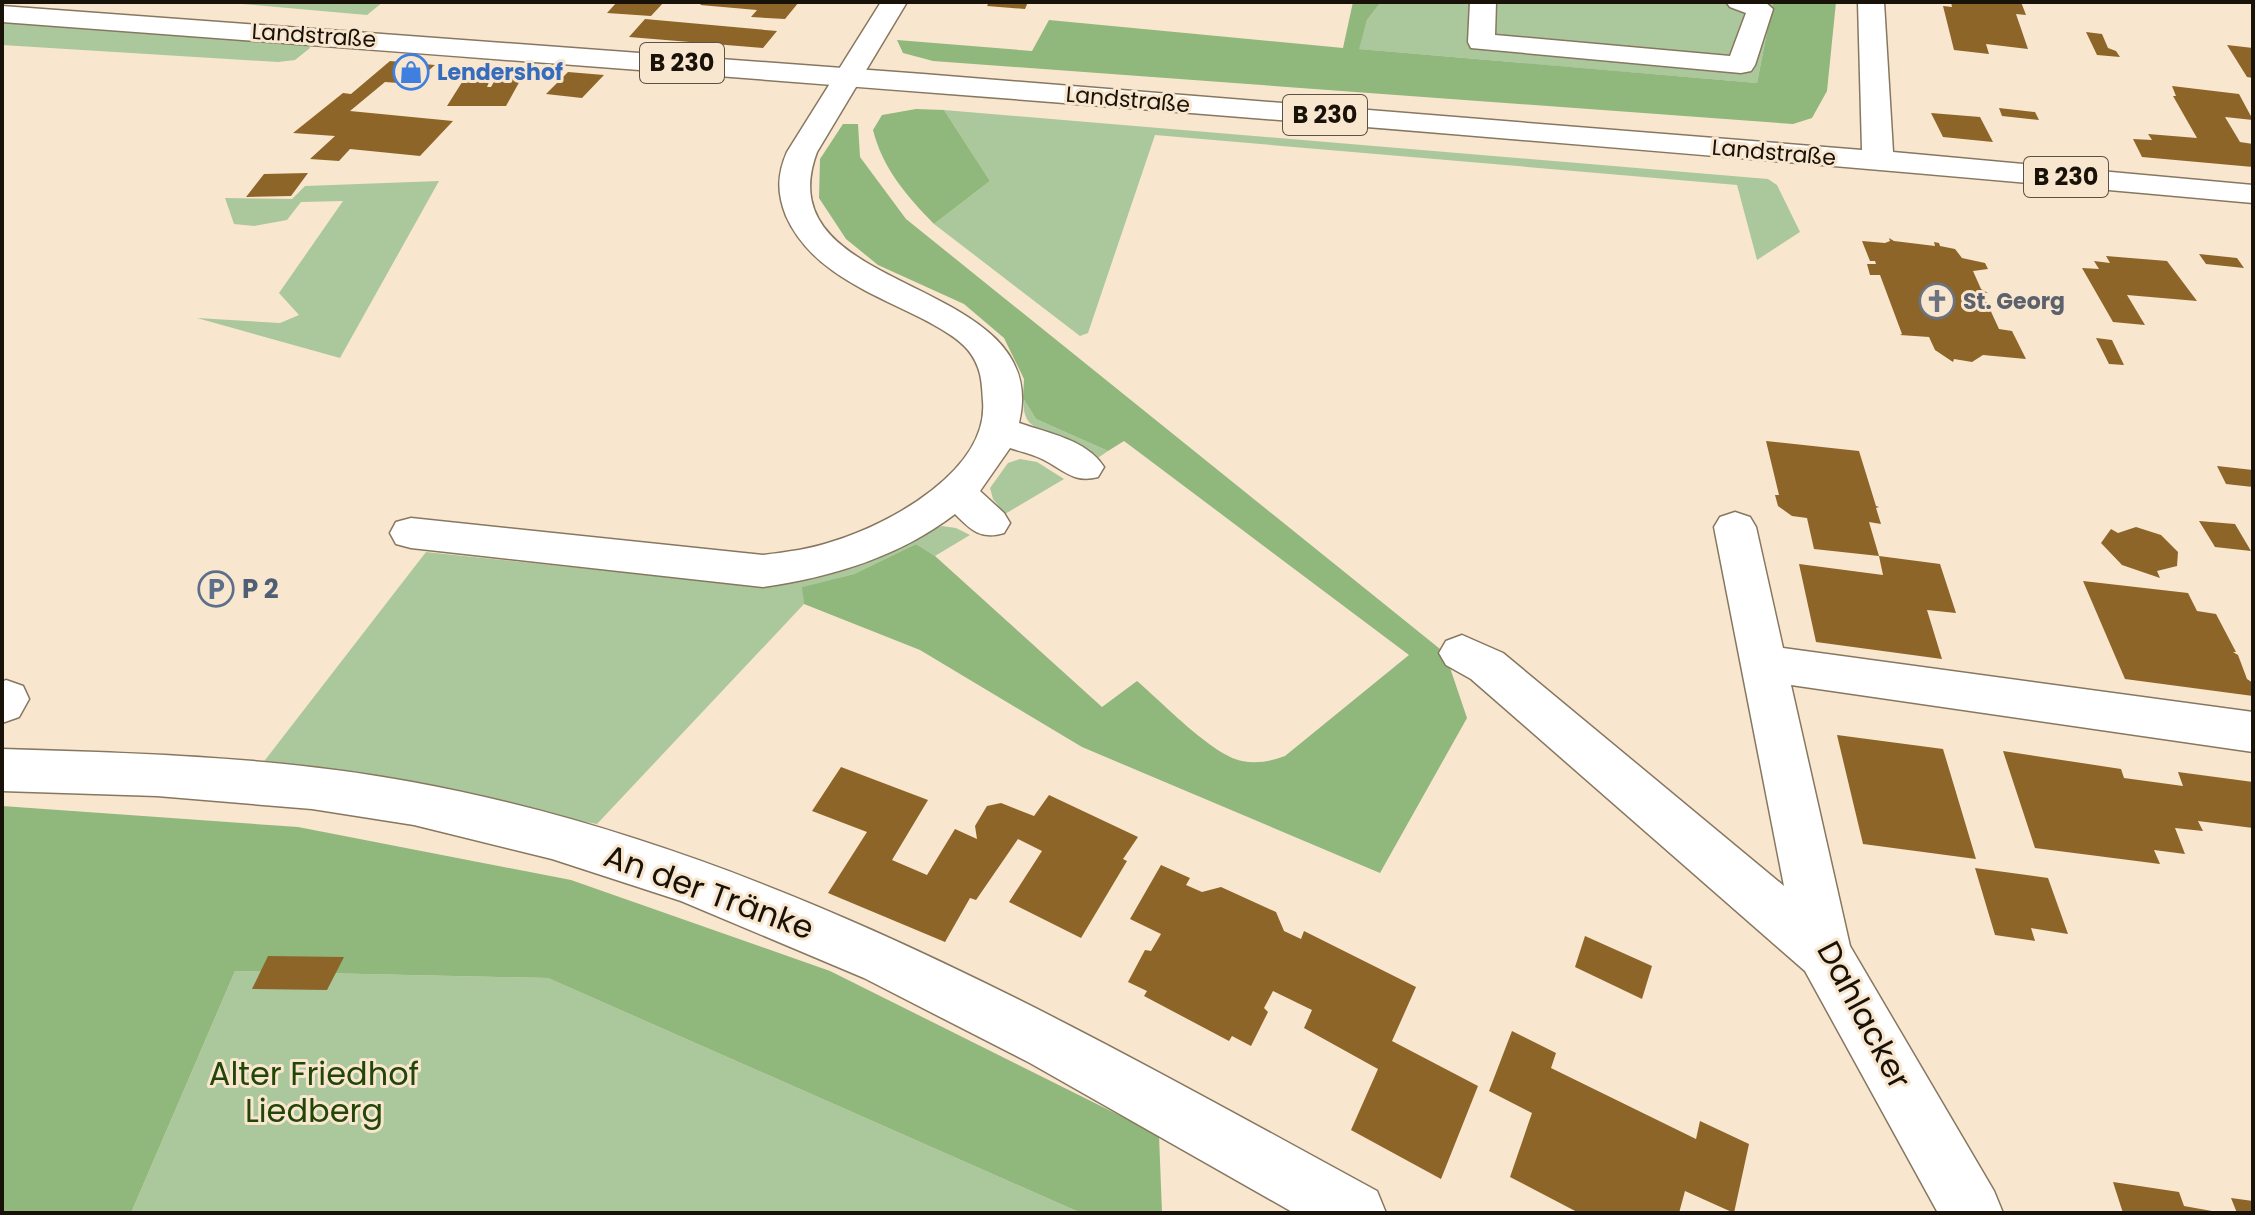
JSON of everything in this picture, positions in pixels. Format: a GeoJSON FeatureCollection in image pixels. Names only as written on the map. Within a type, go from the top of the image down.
{"type":"FeatureCollection","features":[{"type":"Feature","properties":{"kind":"main road"},"geometry":{"type":"LineString","coordinates":[[411,533],[731,570],[763,571],[799,567],[868,546],[913,523],[956,492],[983,460],[998,430],[1004,402],[1001,377],[980,343],[942,313],[841,264],[808,231],[799,212],[794,183],[803,152],[894,2]]}},
{"type":"Feature","properties":{"kind":"main road"},"geometry":{"type":"LineString","coordinates":[[1483,2],[1481,42],[1741,65],[1754,4]]}},
{"type":"Feature","properties":{"kind":"main road"},"geometry":{"type":"LineString","coordinates":[[1871,2],[1878,160]]}},
{"type":"Feature","properties":{"kind":"main road","name":"Landstraße"},"geometry":{"type":"LineString","coordinates":[[2,14],[849,76],[1878,160],[2253,194]]}},
{"type":"Feature","properties":{"kind":"main road"},"geometry":{"type":"LineString","coordinates":[[998,430],[1058,450],[1084,467]]}},
{"type":"Feature","properties":{"kind":"main road"},"geometry":{"type":"LineString","coordinates":[[956,492],[989,523]]}},
{"type":"Feature","properties":{"kind":"main road","name":"Dahlacker"},"geometry":{"type":"LineString","coordinates":[[1735,527],[1824,953],[1972,1213]]}},
{"type":"Feature","properties":{"kind":"main road"},"geometry":{"type":"LineString","coordinates":[[1462,653],[1487,666],[1824,953]]}},
{"type":"Feature","properties":{"kind":"main road"},"geometry":{"type":"LineString","coordinates":[[1763,663],[2253,732]]}},
{"type":"Feature","properties":{"kind":"main road","name":"An der Tränke"},"geometry":{"type":"LineString","coordinates":[[2,770],[241,780],[413,804],[578,844],[724,892],[951,992],[1355,1213]]}},
{"type":"Feature","properties":{"kind":"green space"},"geometry":{"type":"Polygon","coordinates":[[[220,2],[383,2],[367,15],[220,2]]]}},
{"type":"Feature","properties":{"kind":"green space"},"geometry":{"type":"Polygon","coordinates":[[[1353,2],[1381,2],[1367,20],[1359,49],[1757,83],[1773,2],[1836,2],[1827,91],[1812,118],[1793,124],[933,61],[903,53],[897,40],[1032,51],[1049,20],[1343,48],[1353,2]]]}},
{"type":"Feature","properties":{"kind":"green space"},"geometry":{"type":"Polygon","coordinates":[[[1381,2],[1773,2],[1757,83],[1358,49],[1367,20],[1381,2]]]}},
{"type":"Feature","properties":{"kind":"green space"},"geometry":{"type":"Polygon","coordinates":[[[2,22],[306,42],[310,48],[295,60],[278,62],[2,45],[2,22]]]}},
{"type":"Feature","properties":{"kind":"green space"},"geometry":{"type":"Polygon","coordinates":[[[916,109],[944,110],[990,181],[934,224],[897,181],[883,157],[873,130],[882,115],[916,109]]]}},
{"type":"Feature","properties":{"kind":"green space"},"geometry":{"type":"Polygon","coordinates":[[[944,110],[1768,179],[1777,185],[1800,232],[1757,260],[1737,185],[1155,135],[1088,333],[1080,336],[934,224],[990,181],[944,110]]]}},
{"type":"Feature","properties":{"kind":"green space"},"geometry":{"type":"Polygon","coordinates":[[[843,124],[858,124],[860,157],[906,219],[1445,653],[1467,718],[1380,873],[1082,747],[920,650],[804,604],[802,587],[854,574],[916,544],[935,556],[1102,707],[1137,681],[1202,739],[1230,757],[1248,762],[1264,762],[1285,756],[1409,655],[1124,441],[1108,451],[1036,419],[1023,398],[1024,379],[1004,338],[964,304],[878,265],[846,239],[819,198],[820,159],[843,124]]]}},
{"type":"Feature","properties":{"kind":"green space"},"geometry":{"type":"Polygon","coordinates":[[[439,181],[340,358],[197,318],[280,323],[299,315],[279,293],[343,201],[301,202],[287,220],[254,226],[234,224],[225,198],[292,199],[305,186],[439,181]]]}},
{"type":"Feature","properties":{"kind":"green space"},"geometry":{"type":"Polygon","coordinates":[[[1023,398],[1036,419],[1108,451],[1095,460],[1069,440],[1031,424],[1024,410],[1023,398]]]}},
{"type":"Feature","properties":{"kind":"green space"},"geometry":{"type":"Polygon","coordinates":[[[1020,459],[1037,462],[1064,479],[1005,514],[993,499],[990,488],[1008,463],[1020,459]]]}},
{"type":"Feature","properties":{"kind":"green space"},"geometry":{"type":"Polygon","coordinates":[[[942,526],[970,535],[935,556],[916,544],[854,574],[803,587],[804,604],[597,824],[262,764],[426,552],[745,585],[800,580],[849,568],[942,526]]]}},
{"type":"Feature","properties":{"kind":"green space"},"geometry":{"type":"Polygon","coordinates":[[[2,806],[298,827],[571,880],[830,971],[1159,1135],[1162,1213],[1081,1213],[548,978],[235,971],[131,1213],[2,1213],[2,806]]]}},
{"type":"Feature","properties":{"kind":"green space","name":"Alter Friedhof Liedberg"},"geometry":{"type":"Polygon","coordinates":[[[235,971],[548,978],[1081,1213],[131,1213],[235,971]]]}},
{"type":"Feature","properties":{"kind":"building"},"geometry":{"type":"Polygon","coordinates":[[[617,2],[664,2],[651,16],[607,13],[617,2]]]}},
{"type":"Feature","properties":{"kind":"building"},"geometry":{"type":"Polygon","coordinates":[[[703,2],[799,2],[785,19],[751,17],[757,10],[700,5],[703,2]]]}},
{"type":"Feature","properties":{"kind":"building"},"geometry":{"type":"Polygon","coordinates":[[[989,2],[1028,2],[1025,9],[987,6],[989,2]]]}},
{"type":"Feature","properties":{"kind":"building"},"geometry":{"type":"Polygon","coordinates":[[[1951,2],[2021,2],[2026,15],[2016,14],[2028,49],[1986,44],[1989,54],[1954,50],[1943,6],[1952,7],[1951,2]]]}},
{"type":"Feature","properties":{"kind":"building"},"geometry":{"type":"Polygon","coordinates":[[[645,19],[777,31],[763,48],[629,37],[645,19]]]}},
{"type":"Feature","properties":{"kind":"building"},"geometry":{"type":"Polygon","coordinates":[[[2086,32],[2102,34],[2108,48],[2120,57],[2097,55],[2086,32]]]}},
{"type":"Feature","properties":{"kind":"building"},"geometry":{"type":"Polygon","coordinates":[[[2227,45],[2253,48],[2253,78],[2247,77],[2227,45]]]}},
{"type":"Feature","properties":{"kind":"building"},"geometry":{"type":"Polygon","coordinates":[[[390,61],[435,65],[413,84],[385,82],[350,111],[453,121],[420,156],[350,149],[339,161],[310,159],[335,136],[293,133],[343,93],[351,94],[390,61]]]}},
{"type":"Feature","properties":{"kind":"building"},"geometry":{"type":"Polygon","coordinates":[[[503,66],[527,68],[506,106],[447,106],[464,79],[490,80],[487,87],[491,87],[503,66]]]}},
{"type":"Feature","properties":{"kind":"building"},"geometry":{"type":"Polygon","coordinates":[[[568,72],[604,75],[582,98],[546,94],[568,72]]]}},
{"type":"Feature","properties":{"kind":"building"},"geometry":{"type":"Polygon","coordinates":[[[2172,86],[2239,94],[2253,120],[2225,117],[2240,142],[2253,144],[2253,167],[2142,157],[2133,139],[2152,140],[2148,134],[2197,138],[2173,96],[2176,96],[2172,86]]]}},
{"type":"Feature","properties":{"kind":"building"},"geometry":{"type":"Polygon","coordinates":[[[1999,108],[2035,112],[2039,120],[2002,116],[1999,108]]]}},
{"type":"Feature","properties":{"kind":"building"},"geometry":{"type":"Polygon","coordinates":[[[1931,113],[1980,117],[1993,142],[1943,137],[1931,113]]]}},
{"type":"Feature","properties":{"kind":"building"},"geometry":{"type":"Polygon","coordinates":[[[308,173],[291,196],[246,197],[264,174],[308,173]]]}},
{"type":"Feature","properties":{"kind":"building","name":"St. Georg"},"geometry":{"type":"Polygon","coordinates":[[[1889,238],[1935,246],[1934,242],[1939,243],[1940,246],[1955,249],[1962,258],[1985,263],[1988,269],[1973,271],[1981,289],[1988,293],[1982,292],[1999,329],[2012,331],[2026,359],[1983,355],[1972,362],[1954,359],[1953,362],[1935,350],[1929,337],[1900,335],[1880,275],[1870,275],[1867,264],[1876,264],[1870,261],[1862,241],[1885,243],[1890,241],[1889,238]]]}},
{"type":"Feature","properties":{"kind":"building"},"geometry":{"type":"Polygon","coordinates":[[[2199,254],[2237,258],[2244,268],[2206,264],[2199,254]]]}},
{"type":"Feature","properties":{"kind":"building"},"geometry":{"type":"Polygon","coordinates":[[[2106,256],[2167,261],[2197,301],[2127,295],[2145,325],[2113,322],[2082,268],[2099,269],[2094,261],[2110,263],[2106,256]]]}},
{"type":"Feature","properties":{"kind":"building"},"geometry":{"type":"Polygon","coordinates":[[[2096,338],[2112,340],[2124,365],[2109,364],[2096,338]]]}},
{"type":"Feature","properties":{"kind":"building"},"geometry":{"type":"Polygon","coordinates":[[[1766,441],[1859,451],[1876,506],[1879,507],[1876,508],[1881,524],[1869,522],[1879,556],[1814,549],[1807,518],[1792,516],[1778,506],[1775,495],[1779,495],[1766,441]]]}},
{"type":"Feature","properties":{"kind":"building"},"geometry":{"type":"Polygon","coordinates":[[[2217,466],[2253,470],[2253,487],[2226,484],[2217,466]]]}},
{"type":"Feature","properties":{"kind":"building"},"geometry":{"type":"Polygon","coordinates":[[[2199,521],[2235,524],[2251,551],[2215,547],[2199,521]]]}},
{"type":"Feature","properties":{"kind":"building"},"geometry":{"type":"Polygon","coordinates":[[[2136,527],[2161,535],[2178,552],[2177,566],[2157,571],[2160,578],[2122,565],[2101,543],[2111,529],[2118,533],[2136,527]]]}},
{"type":"Feature","properties":{"kind":"building"},"geometry":{"type":"Polygon","coordinates":[[[1879,556],[1940,564],[1956,613],[1927,610],[1942,659],[1816,642],[1799,564],[1883,575],[1879,556]]]}},
{"type":"Feature","properties":{"kind":"building"},"geometry":{"type":"Polygon","coordinates":[[[2083,581],[2188,593],[2197,611],[2216,614],[2247,679],[2253,683],[2253,696],[2125,679],[2083,581]]]}},
{"type":"Feature","properties":{"kind":"building"},"geometry":{"type":"Polygon","coordinates":[[[1837,735],[1943,749],[1976,859],[1863,844],[1837,735]]]}},
{"type":"Feature","properties":{"kind":"building"},"geometry":{"type":"Polygon","coordinates":[[[2003,751],[2121,769],[2124,778],[2183,786],[2178,772],[2253,782],[2253,828],[2198,821],[2203,831],[2175,828],[2185,854],[2154,850],[2160,864],[2035,848],[2003,751]]]}},
{"type":"Feature","properties":{"kind":"building"},"geometry":{"type":"Polygon","coordinates":[[[841,767],[928,800],[892,860],[927,875],[955,829],[977,839],[975,826],[987,806],[1001,803],[1034,816],[1049,795],[1138,837],[1081,938],[1009,902],[1042,851],[1018,839],[976,900],[970,898],[945,942],[828,893],[867,832],[812,811],[841,767]]]}},
{"type":"Feature","properties":{"kind":"building"},"geometry":{"type":"Polygon","coordinates":[[[1161,865],[1190,878],[1186,885],[1202,892],[1221,887],[1276,912],[1284,931],[1301,939],[1304,931],[1416,987],[1392,1041],[1478,1086],[1441,1179],[1351,1130],[1378,1069],[1304,1028],[1312,1010],[1273,991],[1264,1008],[1268,1012],[1251,1046],[1232,1036],[1229,1041],[1144,996],[1147,991],[1128,982],[1145,950],[1151,951],[1161,934],[1130,919],[1161,865]]]}},
{"type":"Feature","properties":{"kind":"building"},"geometry":{"type":"Polygon","coordinates":[[[1975,868],[2048,878],[2068,934],[2031,928],[2035,941],[1995,935],[1975,868]]]}},
{"type":"Feature","properties":{"kind":"building"},"geometry":{"type":"Polygon","coordinates":[[[1585,936],[1652,966],[1642,999],[1575,967],[1585,936]]]}},
{"type":"Feature","properties":{"kind":"building"},"geometry":{"type":"Polygon","coordinates":[[[268,956],[344,957],[327,990],[252,989],[268,956]]]}},
{"type":"Feature","properties":{"kind":"building"},"geometry":{"type":"Polygon","coordinates":[[[1512,1031],[1556,1053],[1551,1068],[1696,1139],[1700,1121],[1749,1144],[1734,1213],[1685,1191],[1679,1213],[1579,1213],[1510,1177],[1532,1113],[1489,1091],[1512,1031]]]}},
{"type":"Feature","properties":{"kind":"building"},"geometry":{"type":"Polygon","coordinates":[[[2113,1182],[2179,1192],[2184,1206],[2223,1213],[2123,1213],[2113,1182]]]}},
{"type":"Feature","properties":{"kind":"building"},"geometry":{"type":"Polygon","coordinates":[[[2231,1198],[2253,1201],[2253,1213],[2237,1213],[2231,1198]]]}},
{"type":"Feature","properties":{"kind":"place","name":"Lendershof"},"geometry":{"type":"Point","coordinates":[411,72]}},
{"type":"Feature","properties":{"kind":"place","name":"St. Georg"},"geometry":{"type":"Point","coordinates":[1937,301]}},
{"type":"Feature","properties":{"kind":"place","name":"P 2"},"geometry":{"type":"Point","coordinates":[216,589]}}]}
